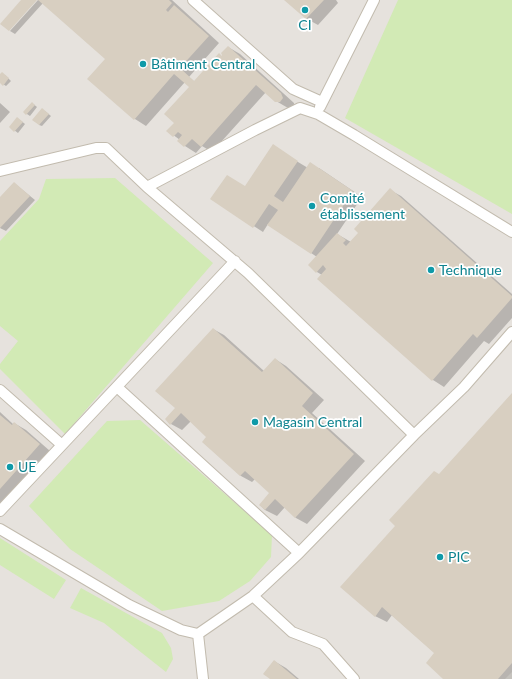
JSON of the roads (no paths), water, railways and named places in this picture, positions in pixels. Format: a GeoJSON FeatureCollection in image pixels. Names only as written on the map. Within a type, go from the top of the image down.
{"type":"FeatureCollection","features":[{"type":"Feature","properties":{"kind":"lane"},"geometry":{"type":"LineString","coordinates":[[193,0],[293,89],[322,102]]}},
{"type":"Feature","properties":{"kind":"lane"},"geometry":{"type":"LineString","coordinates":[[318,114],[322,102],[374,0]]}},
{"type":"Feature","properties":{"kind":"lane"},"geometry":{"type":"LineString","coordinates":[[148,187],[255,130],[300,108],[318,114],[512,232]]}},
{"type":"Feature","properties":{"kind":"lane"},"geometry":{"type":"LineString","coordinates":[[0,171],[96,148],[106,148],[148,187],[248,272],[414,435]]}},
{"type":"Feature","properties":{"kind":"lane"},"geometry":{"type":"LineString","coordinates":[[0,511],[235,261]]}},
{"type":"Feature","properties":{"kind":"lane"},"geometry":{"type":"LineString","coordinates":[[0,529],[129,605],[181,630],[198,634],[253,596],[299,553],[464,386],[512,332]]}},
{"type":"Feature","properties":{"kind":"lane"},"geometry":{"type":"LineString","coordinates":[[117,387],[299,553]]}},
{"type":"Feature","properties":{"kind":"lane"},"geometry":{"type":"LineString","coordinates":[[0,390],[62,445]]}},
{"type":"Feature","properties":{"kind":"lane"},"geometry":{"type":"LineString","coordinates":[[253,596],[292,632],[323,644],[354,679]]}},
{"type":"Feature","properties":{"kind":"lane"},"geometry":{"type":"LineString","coordinates":[[198,634],[203,679]]}},
{"type":"Feature","properties":{"kind":"place","name":"CI"},"geometry":{"type":"Point","coordinates":[305,10]}},
{"type":"Feature","properties":{"kind":"place","name":"Bâtiment Central"},"geometry":{"type":"Point","coordinates":[143,64]}},
{"type":"Feature","properties":{"kind":"place","name":"Comité établissement"},"geometry":{"type":"Point","coordinates":[312,206]}},
{"type":"Feature","properties":{"kind":"place","name":"Technique"},"geometry":{"type":"Point","coordinates":[431,270]}},
{"type":"Feature","properties":{"kind":"place","name":"Magasin Central"},"geometry":{"type":"Point","coordinates":[255,422]}},
{"type":"Feature","properties":{"kind":"place","name":"UE"},"geometry":{"type":"Point","coordinates":[10,467]}},
{"type":"Feature","properties":{"kind":"place","name":"PIC"},"geometry":{"type":"Point","coordinates":[440,557]}}]}
